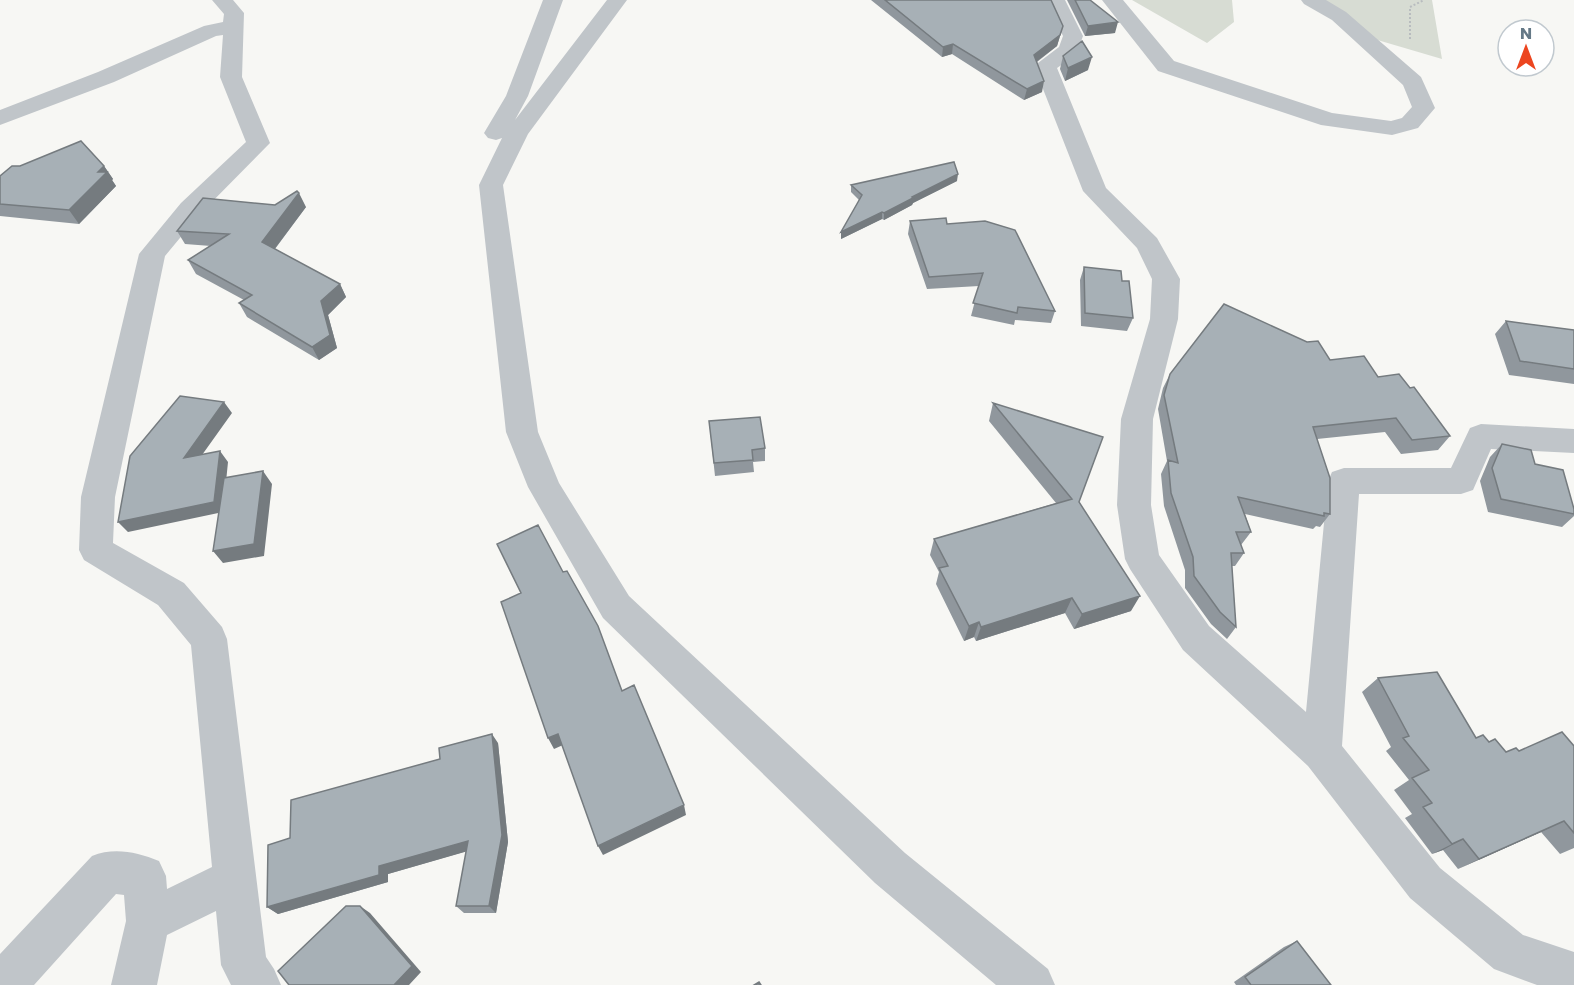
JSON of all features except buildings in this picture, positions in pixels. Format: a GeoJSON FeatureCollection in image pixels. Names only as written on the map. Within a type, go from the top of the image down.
{"type":"FeatureCollection","features":[{"type":"Feature","properties":{"kind":"street"},"geometry":{"type":"LineString","coordinates":[[553,0],[517,96],[480,159],[491,185],[522,432],[544,487],[616,607],[890,868],[1032,985]]}},
{"type":"Feature","properties":{"kind":"street"},"geometry":{"type":"LineString","coordinates":[[491,185],[517,134],[617,0]]}},
{"type":"Feature","properties":{"kind":"street"},"geometry":{"type":"LineString","coordinates":[[1055,0],[1073,36],[1068,50],[1045,66],[1095,191],[1148,244],[1166,279],[1164,319],[1137,419],[1134,506],[1142,559],[1196,638],[1322,752],[1425,883],[1510,953],[1574,975]]}},
{"type":"Feature","properties":{"kind":"street"},"geometry":{"type":"LineString","coordinates":[[1112,0],[1166,66],[1329,120],[1392,128],[1410,123],[1424,108],[1413,82],[1339,16],[1311,0]]}},
{"type":"Feature","properties":{"kind":"street"},"geometry":{"type":"LineString","coordinates":[[0,117],[106,77],[211,30],[228,14]]}},
{"type":"Feature","properties":{"kind":"street"},"geometry":{"type":"LineString","coordinates":[[228,14],[231,77],[258,143],[190,209],[152,254],[98,497],[96,550],[171,594],[209,639],[244,964],[258,985]]}},
{"type":"Feature","properties":{"kind":"street"},"geometry":{"type":"LineString","coordinates":[[1322,752],[1344,481],[1461,481],[1481,436],[1574,441]]}},
{"type":"Feature","properties":{"kind":"street"},"geometry":{"type":"LineString","coordinates":[[3,985],[107,871],[144,876],[148,921],[134,985]]}},
{"type":"Feature","properties":{"kind":"street"},"geometry":{"type":"LineString","coordinates":[[148,921],[234,879]]}},
{"type":"Feature","properties":{"kind":"shaded area"},"geometry":{"type":"Polygon","coordinates":[[[1132,0],[1232,0],[1234,22],[1207,43],[1132,0]]]}},
{"type":"Feature","properties":{"kind":"shaded area"},"geometry":{"type":"Polygon","coordinates":[[[1319,0],[1432,0],[1442,59],[1374,39],[1319,0]]]}}]}
